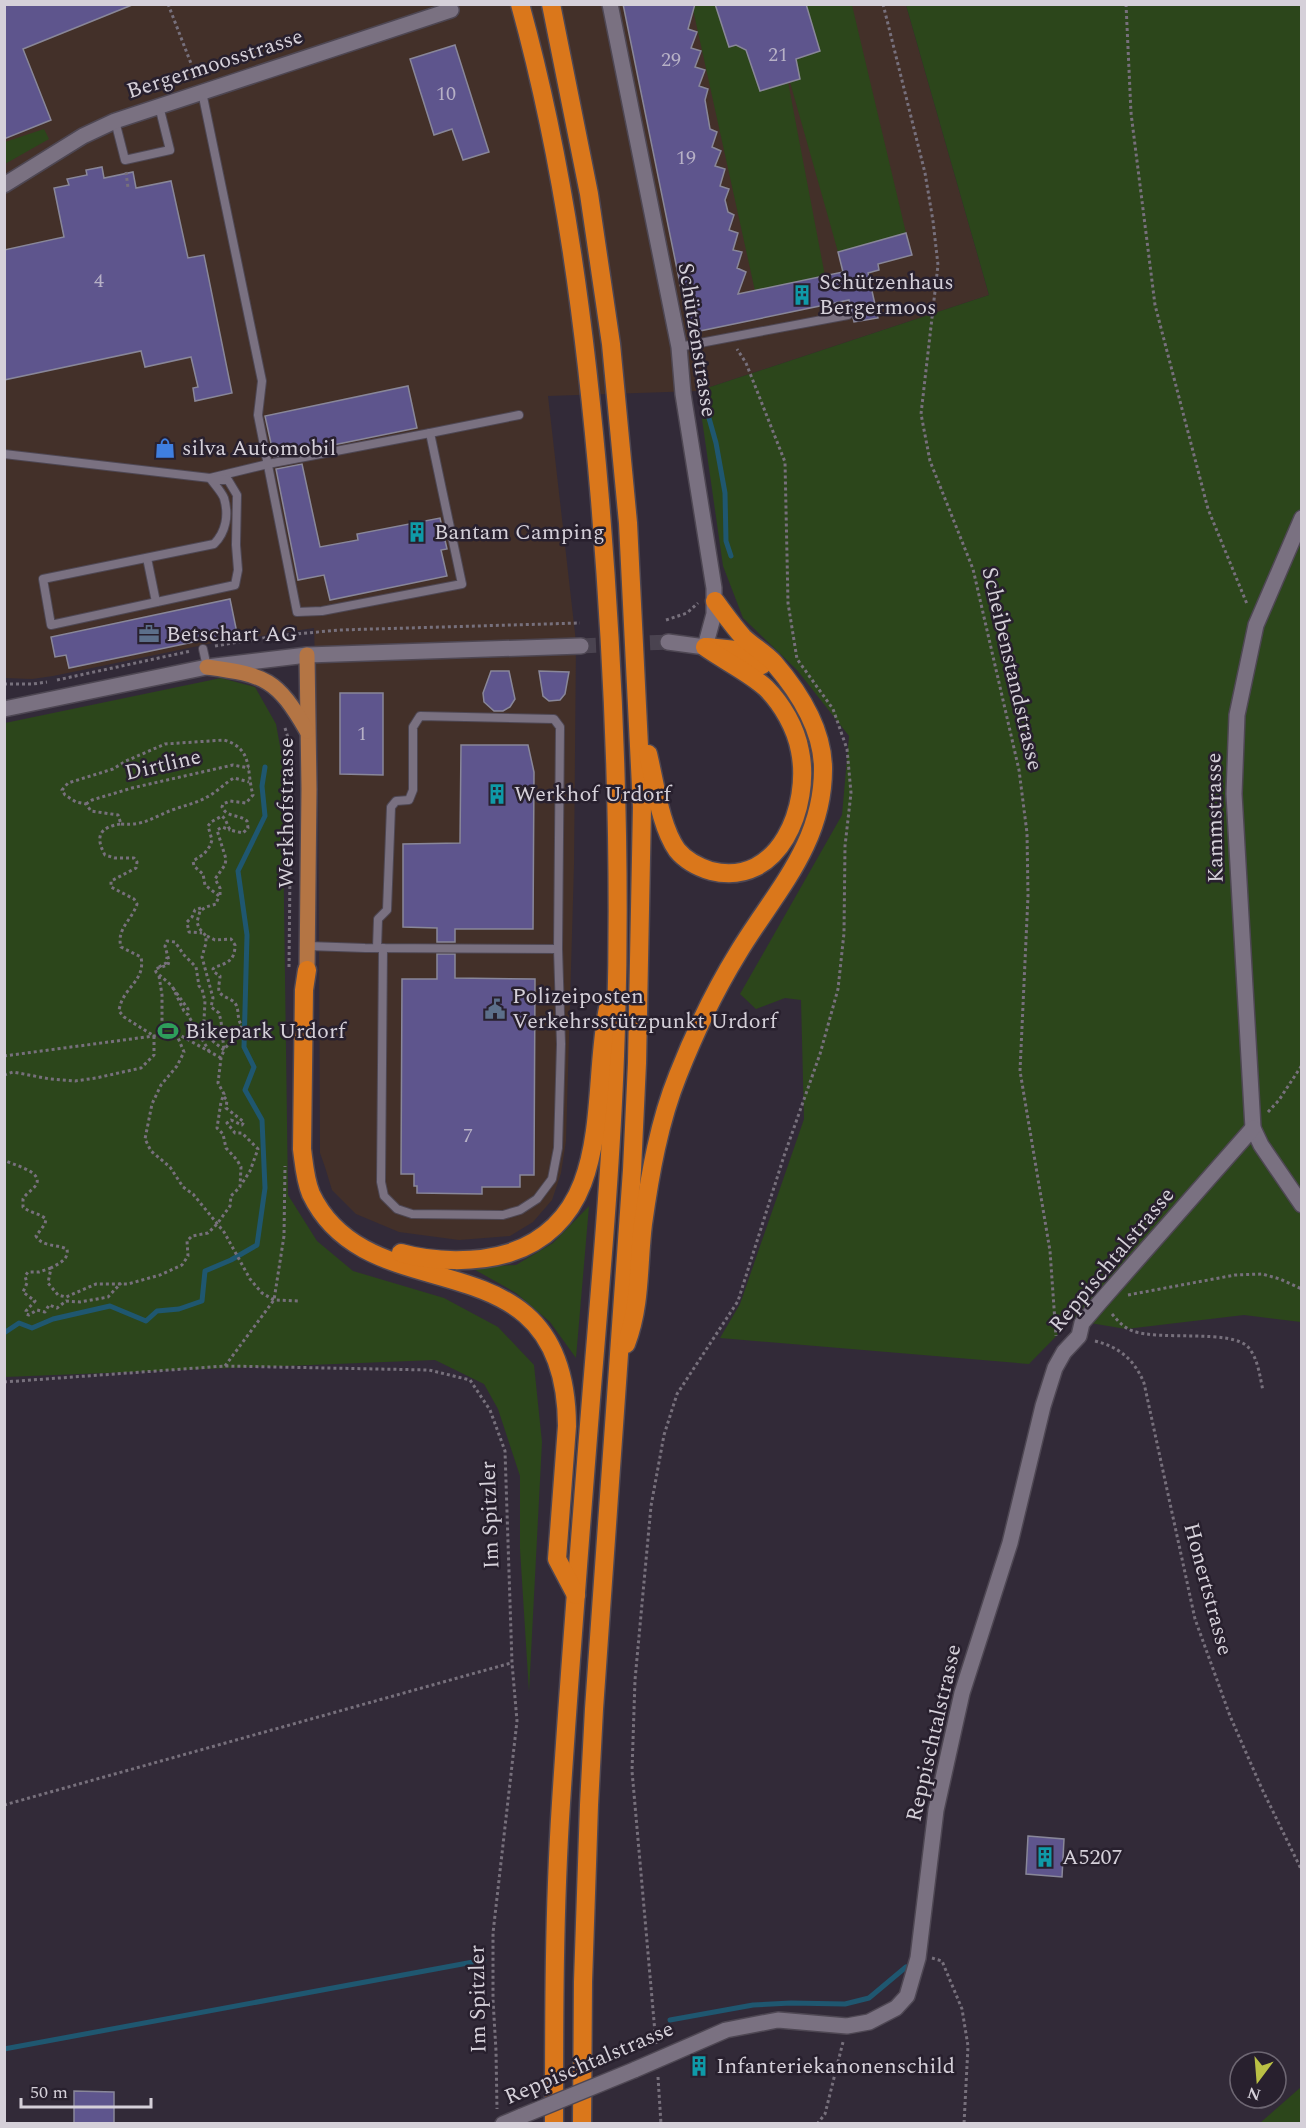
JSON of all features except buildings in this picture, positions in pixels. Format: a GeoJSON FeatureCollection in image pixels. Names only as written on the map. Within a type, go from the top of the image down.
{"type":"FeatureCollection","features":[{"type":"Feature","properties":{"kind":"highway"},"geometry":{"type":"LineString","coordinates":[[520,4],[539,73],[576,271],[586,348],[608,598],[616,742],[615,1057],[609,1168],[560,1808],[554,1963],[554,2124]]}},
{"type":"Feature","properties":{"kind":"highway"},"geometry":{"type":"LineString","coordinates":[[550,4],[590,194],[611,344],[628,524],[642,807],[637,1063],[619,1366],[594,1709],[583,1970],[582,2124]]}},
{"type":"Feature","properties":{"kind":"highway"},"geometry":{"type":"LineString","coordinates":[[619,1366],[635,1321],[652,1167],[677,1077],[720,984],[800,857],[818,811],[823,766],[820,744],[807,708],[773,662],[742,636],[715,601]]}},
{"type":"Feature","properties":{"kind":"highway"},"geometry":{"type":"LineString","coordinates":[[639,717],[665,824],[677,850],[688,861],[701,868],[720,873],[737,873],[756,867],[772,855],[785,840],[794,822],[800,799],[802,777],[800,751],[793,726],[765,688],[705,647]]}},
{"type":"Feature","properties":{"kind":"highway"},"geometry":{"type":"LineString","coordinates":[[705,647],[736,650],[753,658],[788,681]]}},
{"type":"Feature","properties":{"kind":"highway"},"geometry":{"type":"LineString","coordinates":[[308,970],[312,990],[311,1146],[316,1171],[323,1189],[333,1207],[348,1225],[365,1239],[388,1250],[412,1257],[464,1259],[496,1257],[539,1239],[555,1227],[569,1210],[581,1189],[595,1132],[603,1033],[617,966]]}},
{"type":"Feature","properties":{"kind":"highway"},"geometry":{"type":"LineString","coordinates":[[308,970],[304,990],[302,1149],[305,1173],[311,1193],[325,1216],[340,1233],[362,1248],[385,1260],[462,1281],[490,1292],[520,1310],[535,1324],[548,1343],[564,1384],[567,1426],[557,1559],[576,1595]]}},
{"type":"Feature","properties":{"kind":"main road","name":"Werkhofstrasse"},"geometry":{"type":"LineString","coordinates":[[307,655],[308,970]]}},
{"type":"Feature","properties":{"kind":"main road"},"geometry":{"type":"LineString","coordinates":[[207,667],[244,672],[264,680],[290,702],[308,734]]}},
{"type":"Feature","properties":{"kind":"street","name":"Schützenstrasse"},"geometry":{"type":"LineString","coordinates":[[610,4],[679,347],[683,394],[714,588],[715,601],[705,647]]}},
{"type":"Feature","properties":{"kind":"street","name":"Bergermoosstrasse"},"geometry":{"type":"LineString","coordinates":[[4,185],[83,136],[114,122],[451,10]]}},
{"type":"Feature","properties":{"kind":"street","name":"Kammstrasse"},"geometry":{"type":"LineString","coordinates":[[1253,1128],[1234,785],[1238,715],[1244,675],[1256,625],[1302,518]]}},
{"type":"Feature","properties":{"kind":"street"},"geometry":{"type":"LineString","coordinates":[[668,642],[705,647]]}},
{"type":"Feature","properties":{"kind":"street"},"geometry":{"type":"LineString","coordinates":[[9,705],[207,667],[307,655],[581,646]]}},
{"type":"Feature","properties":{"kind":"street","name":"Reppischtalstrasse"},"geometry":{"type":"LineString","coordinates":[[500,2118],[522,2116],[726,2030],[778,2020],[847,2025],[869,2022],[896,2008],[907,1996],[918,1958],[936,1810],[962,1693],[1010,1543],[1043,1406],[1055,1368],[1064,1352],[1079,1336],[1082,1323],[1253,1128]]}},
{"type":"Feature","properties":{"kind":"street"},"geometry":{"type":"LineString","coordinates":[[1253,1128],[1261,1145],[1302,1205]]}},
{"type":"Feature","properties":{"kind":"lane"},"geometry":{"type":"LineString","coordinates":[[202,92],[262,381],[258,414],[297,612],[322,611],[462,585],[430,433]]}},
{"type":"Feature","properties":{"kind":"lane"},"geometry":{"type":"LineString","coordinates":[[114,122],[125,160],[170,150],[159,106]]}},
{"type":"Feature","properties":{"kind":"lane"},"geometry":{"type":"LineString","coordinates":[[679,347],[848,315]]}},
{"type":"Feature","properties":{"kind":"lane"},"geometry":{"type":"LineString","coordinates":[[210,478],[268,464],[519,415]]}},
{"type":"Feature","properties":{"kind":"lane"},"geometry":{"type":"LineString","coordinates":[[4,454],[228,480],[237,495],[238,570],[235,585],[51,625],[43,579],[214,544],[222,536],[226,518],[224,497],[210,478]]}},
{"type":"Feature","properties":{"kind":"lane"},"geometry":{"type":"LineString","coordinates":[[147,558],[156,602]]}},
{"type":"Feature","properties":{"kind":"lane"},"geometry":{"type":"LineString","coordinates":[[202,649],[207,667]]}},
{"type":"Feature","properties":{"kind":"lane"},"geometry":{"type":"LineString","coordinates":[[420,716],[554,719],[560,727],[558,949],[561,1044],[558,1148],[552,1179],[537,1199],[520,1210],[503,1215],[412,1214],[397,1209],[384,1196],[381,1182],[380,948],[378,919],[387,910],[391,807],[396,801],[409,800],[413,790],[413,726],[420,716]]}},
{"type":"Feature","properties":{"kind":"lane"},"geometry":{"type":"LineString","coordinates":[[308,946],[558,949]]}},
{"type":"Feature","properties":{"kind":"path"},"geometry":{"type":"LineString","coordinates":[[168,4],[202,92]]}},
{"type":"Feature","properties":{"kind":"path","name":"Scheibenstandstrasse"},"geometry":{"type":"LineString","coordinates":[[883,4],[929,192],[938,265],[921,414],[930,461],[973,569],[1019,770],[1027,833],[1028,896],[1020,1071],[1050,1251],[1055,1334],[1064,1352]]}},
{"type":"Feature","properties":{"kind":"path"},"geometry":{"type":"LineString","coordinates":[[1126,4],[1131,113],[1155,304],[1208,509],[1256,625]]}},
{"type":"Feature","properties":{"kind":"path"},"geometry":{"type":"LineString","coordinates":[[125,160],[128,188]]}},
{"type":"Feature","properties":{"kind":"path"},"geometry":{"type":"LineString","coordinates":[[848,315],[881,305],[934,305]]}},
{"type":"Feature","properties":{"kind":"path"},"geometry":{"type":"LineString","coordinates":[[660,2124],[657,2060],[632,1771],[635,1680],[651,1506],[664,1435],[677,1394],[738,1301],[784,1156],[820,1054],[838,989],[844,933],[845,846],[851,793],[847,749],[833,709],[796,659],[788,603],[785,462],[746,363],[729,338]]}},
{"type":"Feature","properties":{"kind":"path"},"geometry":{"type":"LineString","coordinates":[[666,620],[687,613],[700,600],[715,601]]}},
{"type":"Feature","properties":{"kind":"path"},"geometry":{"type":"LineString","coordinates":[[274,636],[276,644]]}},
{"type":"Feature","properties":{"kind":"path"},"geometry":{"type":"LineString","coordinates":[[282,719],[290,744],[291,763],[289,971]]}},
{"type":"Feature","properties":{"kind":"path"},"geometry":{"type":"LineString","coordinates":[[51,1268],[48,1283],[58,1295],[66,1298],[96,1284],[128,1284],[160,1275],[182,1265],[188,1256],[188,1241],[192,1236],[208,1233],[218,1224],[230,1206],[231,1196],[250,1171],[258,1149],[242,1133],[235,1133],[227,1123],[231,1120],[242,1125],[244,1122],[226,1108],[227,1100],[218,1083],[224,1050],[242,1026],[237,1019],[238,1010],[235,1003],[221,994],[220,976],[213,969],[228,963],[232,958],[235,945],[231,939],[215,940],[205,935],[189,932],[187,922],[195,910],[216,904],[219,896],[220,888],[216,879],[226,859],[217,830],[222,827],[243,833],[248,828],[244,818],[229,815],[222,807],[227,802],[246,803],[252,798],[249,763],[239,748],[224,740],[165,744],[113,769],[68,783],[62,790],[65,795],[76,802],[86,804],[91,811],[118,815],[121,824]]}},
{"type":"Feature","properties":{"kind":"path","name":"Dirtline"},"geometry":{"type":"LineString","coordinates":[[86,804],[92,800],[132,788],[233,765],[249,768]]}},
{"type":"Feature","properties":{"kind":"path"},"geometry":{"type":"LineString","coordinates":[[154,1036],[124,1017],[119,1011],[120,1001],[140,975],[143,967],[141,957],[121,947],[119,940],[122,927],[137,904],[134,899],[111,887],[111,881],[136,868],[137,862],[134,858],[105,855],[99,843],[100,835],[109,826],[134,825],[194,804],[210,796],[234,778],[249,782]]}},
{"type":"Feature","properties":{"kind":"path"},"geometry":{"type":"LineString","coordinates":[[219,896],[205,885],[203,874],[194,866],[193,861],[204,854],[210,846],[212,840],[208,826],[211,822],[222,816],[230,830]]}},
{"type":"Feature","properties":{"kind":"path"},"geometry":{"type":"LineString","coordinates":[[206,907],[198,915],[199,928],[205,935],[206,943],[202,957],[213,998],[211,1007],[220,1015],[224,1050]]}},
{"type":"Feature","properties":{"kind":"path"},"geometry":{"type":"LineString","coordinates":[[209,1051],[184,1011],[172,986],[155,969],[168,965],[165,946],[167,941],[175,942],[183,955],[196,967],[199,986],[205,1001],[206,1034],[224,1050]]}},
{"type":"Feature","properties":{"kind":"path"},"geometry":{"type":"LineString","coordinates":[[159,975],[162,995],[162,1035]]}},
{"type":"Feature","properties":{"kind":"path"},"geometry":{"type":"LineString","coordinates":[[4,1056],[176,1033],[221,1058]]}},
{"type":"Feature","properties":{"kind":"path"},"geometry":{"type":"LineString","coordinates":[[176,1033],[184,1052],[177,1066],[161,1085],[152,1104],[145,1139],[151,1151],[170,1167],[183,1187],[193,1194],[218,1224],[250,1279],[262,1293],[274,1300],[299,1301]]}},
{"type":"Feature","properties":{"kind":"path"},"geometry":{"type":"LineString","coordinates":[[4,1075],[13,1072],[26,1076],[75,1081],[141,1068],[154,1055],[154,1036]]}},
{"type":"Feature","properties":{"kind":"path"},"geometry":{"type":"LineString","coordinates":[[1279,1100],[1302,1065]]}},
{"type":"Feature","properties":{"kind":"path"},"geometry":{"type":"LineString","coordinates":[[224,1097],[221,1102],[217,1128],[223,1134],[226,1148],[241,1167],[240,1187]]}},
{"type":"Feature","properties":{"kind":"path"},"geometry":{"type":"LineString","coordinates":[[225,1366],[274,1300],[284,1236],[285,1155]]}},
{"type":"Feature","properties":{"kind":"path"},"geometry":{"type":"LineString","coordinates":[[4,1160],[29,1170],[37,1179],[36,1185],[23,1199],[23,1207],[46,1219],[36,1236],[38,1240],[42,1243],[61,1246],[68,1254],[66,1260],[51,1268],[39,1272],[28,1272],[25,1276],[27,1283],[23,1292],[35,1301],[26,1314],[37,1310],[45,1312],[50,1305],[57,1308],[66,1301],[80,1302],[108,1297],[121,1283]]}},
{"type":"Feature","properties":{"kind":"path"},"geometry":{"type":"LineString","coordinates":[[1100,1302],[1235,1275],[1262,1274],[1302,1289]]}},
{"type":"Feature","properties":{"kind":"path"},"geometry":{"type":"LineString","coordinates":[[1100,1302],[1131,1331],[1146,1335],[1222,1338],[1246,1345],[1254,1356],[1263,1391]]}},
{"type":"Feature","properties":{"kind":"path","name":"Honertstrasse"},"geometry":{"type":"LineString","coordinates":[[1079,1336],[1110,1345],[1126,1355],[1138,1368],[1144,1383],[1195,1619],[1230,1716],[1302,1871]]}},
{"type":"Feature","properties":{"kind":"path","name":"Im Spitzler"},"geometry":{"type":"LineString","coordinates":[[4,1382],[225,1366],[429,1370],[470,1380],[490,1410],[505,1451],[512,1663],[517,1721],[493,1933],[493,2000],[500,2118]]}},
{"type":"Feature","properties":{"kind":"path"},"geometry":{"type":"LineString","coordinates":[[4,1805],[512,1663]]}},
{"type":"Feature","properties":{"kind":"path"},"geometry":{"type":"LineString","coordinates":[[918,1958],[942,1961],[962,2009],[968,2046],[964,2124]]}},
{"type":"Feature","properties":{"kind":"path"},"geometry":{"type":"LineString","coordinates":[[818,2124],[825,2114],[847,2025]]}},
{"type":"Feature","properties":{"kind":"shaded area"},"geometry":{"type":"Polygon","coordinates":[[[4,5],[906,5],[989,295],[698,391],[548,396],[576,642],[574,865],[566,1141],[561,1173],[552,1200],[533,1222],[510,1236],[459,1240],[399,1232],[356,1214],[332,1190],[320,1153],[318,758],[314,628],[213,643],[53,676],[32,679],[5,678],[4,5]]]}},
{"type":"Feature","properties":{"kind":"green space"},"geometry":{"type":"Polygon","coordinates":[[[692,5],[852,5],[906,233],[838,252],[784,61],[825,276],[755,291],[692,5]]]}},
{"type":"Feature","properties":{"kind":"green space"},"geometry":{"type":"Polygon","coordinates":[[[906,5],[1301,5],[1301,1322],[1244,1315],[1126,1329],[1072,1320],[1029,1364],[720,1338],[740,1304],[804,1119],[801,1000],[785,998],[756,1009],[740,994],[842,815],[849,736],[797,670],[743,618],[723,566],[698,391],[989,295],[906,5]]]}},
{"type":"Feature","properties":{"kind":"green space"},"geometry":{"type":"Polygon","coordinates":[[[44,129],[49,139],[5,164],[5,142],[44,129]]]}},
{"type":"Feature","properties":{"kind":"green space"},"geometry":{"type":"Polygon","coordinates":[[[221,678],[255,687],[276,724],[282,757],[288,1195],[317,1241],[353,1271],[444,1298],[498,1327],[534,1365],[542,1442],[529,1692],[520,1549],[520,1476],[498,1409],[484,1384],[435,1360],[5,1377],[5,723],[221,678]]]}},
{"type":"Feature","properties":{"kind":"green space"},"geometry":{"type":"Polygon","coordinates":[[[589,1206],[576,1358],[550,1322],[516,1293],[470,1267],[516,1265],[553,1243],[589,1206]]]}},
{"type":"Feature","properties":{"kind":"green space"},"geometry":{"type":"Polygon","coordinates":[[[1301,2087],[1301,2123],[1260,2123],[1275,2110],[1288,2110],[1288,2098],[1301,2087]]]}},
{"type":"Feature","properties":{"kind":"waterway"},"geometry":{"type":"LineString","coordinates":[[707,399],[707,411],[716,443],[725,493],[726,541],[731,556]]}},
{"type":"Feature","properties":{"kind":"waterway"},"geometry":{"type":"LineString","coordinates":[[4,1333],[19,1323],[32,1328],[53,1319],[110,1306],[146,1321],[157,1311],[179,1309],[202,1301],[205,1271],[257,1245],[265,1188],[262,1120],[245,1090],[254,1067],[244,1047],[247,935],[238,871],[265,816],[262,786],[265,767]]}},
{"type":"Feature","properties":{"kind":"waterway"},"geometry":{"type":"LineString","coordinates":[[4,2049],[484,1960]]}},
{"type":"Feature","properties":{"kind":"waterway"},"geometry":{"type":"LineString","coordinates":[[670,2020],[753,2005],[845,2004],[869,1998],[906,1967]]}},
{"type":"Feature","properties":{"kind":"tunnel"},"geometry":{"type":"LineString","coordinates":[[581,646],[668,642]]}},
{"type":"Feature","properties":{"kind":"place","name":"Schützenhaus Bergermoos"},"geometry":{"type":"Point","coordinates":[802,295]}},
{"type":"Feature","properties":{"kind":"place","name":"silva Automobil"},"geometry":{"type":"Point","coordinates":[165,448]}},
{"type":"Feature","properties":{"kind":"place","name":"Bantam Camping"},"geometry":{"type":"Point","coordinates":[417,532]}},
{"type":"Feature","properties":{"kind":"place","name":"Betschart AG"},"geometry":{"type":"Point","coordinates":[149,634]}},
{"type":"Feature","properties":{"kind":"place","name":"Werkhof Urdorf"},"geometry":{"type":"Point","coordinates":[497,794]}},
{"type":"Feature","properties":{"kind":"place","name":"Polizeiposten Verkehrsstützpunkt Urdorf"},"geometry":{"type":"Point","coordinates":[495,1009]}},
{"type":"Feature","properties":{"kind":"place","name":"Bikepark Urdorf"},"geometry":{"type":"Point","coordinates":[168,1031]}},
{"type":"Feature","properties":{"kind":"place","name":"A5207"},"geometry":{"type":"Point","coordinates":[1045,1857]}},
{"type":"Feature","properties":{"kind":"place","name":"Infanteriekanonenschild"},"geometry":{"type":"Point","coordinates":[699,2066]}}]}
